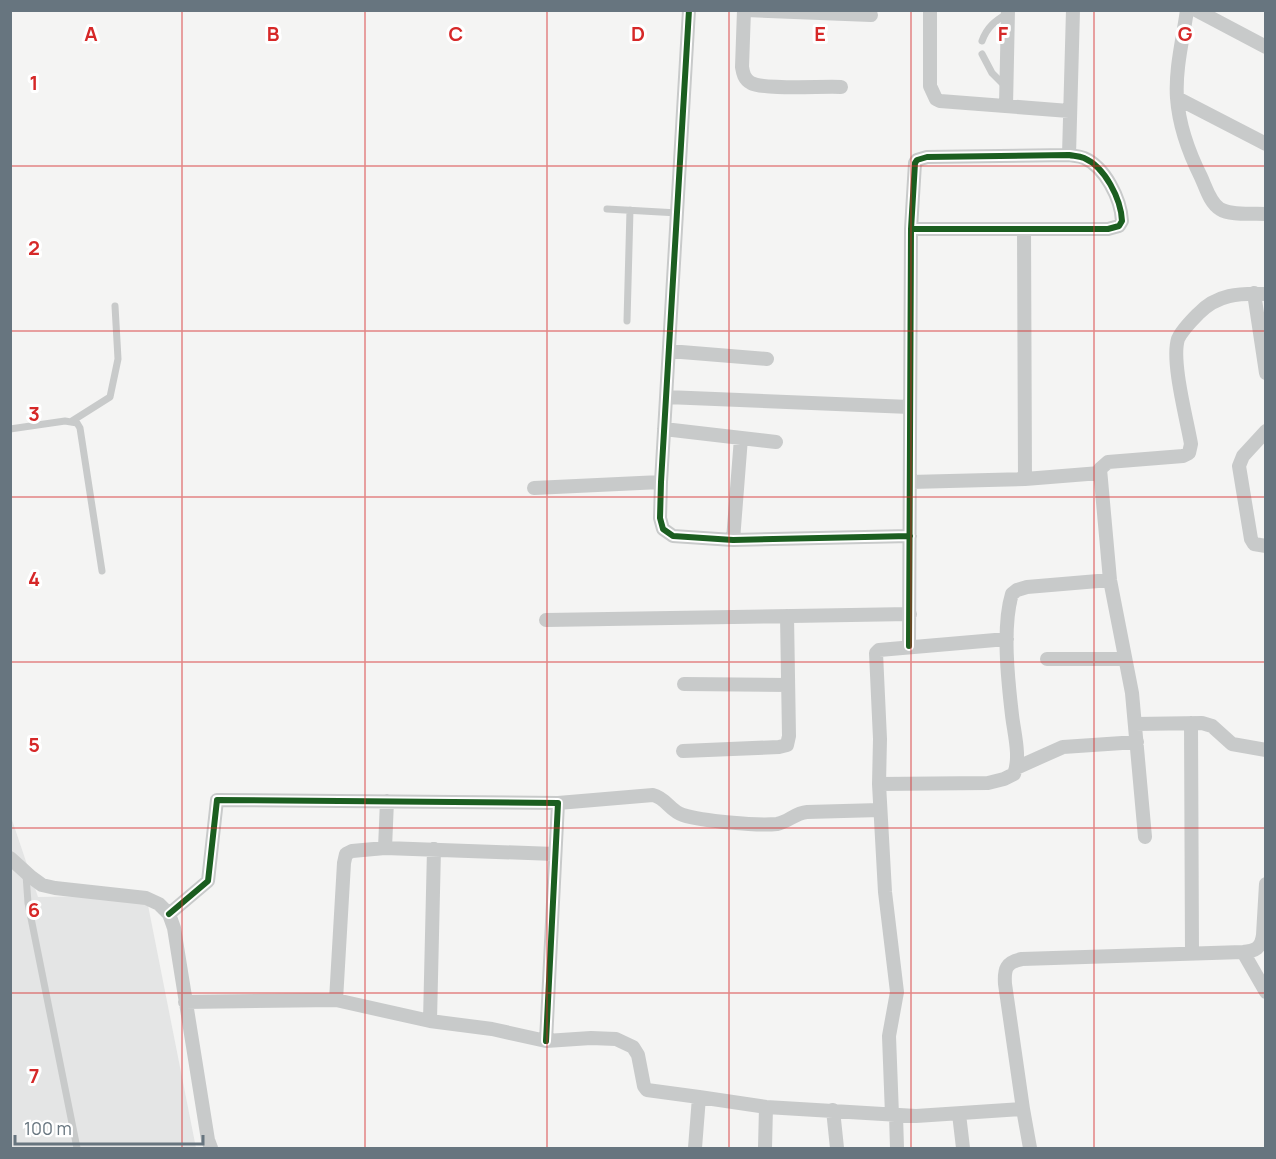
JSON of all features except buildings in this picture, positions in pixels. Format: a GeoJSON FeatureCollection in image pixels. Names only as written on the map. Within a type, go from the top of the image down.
{"type":"FeatureCollection","features":[{"type":"Feature","properties":{"kind":"street"},"geometry":{"type":"LineString","coordinates":[[689,10],[661,482],[660,518],[663,529],[673,536],[733,540],[910,536]]}},
{"type":"Feature","properties":{"kind":"street"},"geometry":{"type":"LineString","coordinates":[[841,87],[762,86],[748,81],[742,66],[745,10],[871,15]]}},
{"type":"Feature","properties":{"kind":"street"},"geometry":{"type":"LineString","coordinates":[[930,10],[930,86],[936,99],[1069,111]]}},
{"type":"Feature","properties":{"kind":"street"},"geometry":{"type":"LineString","coordinates":[[1069,155],[1073,10]]}},
{"type":"Feature","properties":{"kind":"street"},"geometry":{"type":"LineString","coordinates":[[1187,10],[1177,98],[1185,137],[1198,171],[1215,205],[1223,211],[1266,214]]}},
{"type":"Feature","properties":{"kind":"street"},"geometry":{"type":"LineString","coordinates":[[1196,10],[1266,47]]}},
{"type":"Feature","properties":{"kind":"street"},"geometry":{"type":"LineString","coordinates":[[1006,106],[1008,12]]}},
{"type":"Feature","properties":{"kind":"street"},"geometry":{"type":"LineString","coordinates":[[1177,98],[1266,144]]}},
{"type":"Feature","properties":{"kind":"street"},"geometry":{"type":"LineString","coordinates":[[909,646],[911,230],[915,163],[921,158],[1069,155],[1084,158],[1103,174],[1112,189],[1122,216],[1121,224],[1108,229],[911,230]]}},
{"type":"Feature","properties":{"kind":"street"},"geometry":{"type":"LineString","coordinates":[[1024,229],[1025,479]]}},
{"type":"Feature","properties":{"kind":"street"},"geometry":{"type":"LineString","coordinates":[[1145,837],[1132,693],[1110,580],[1100,473],[1102,465],[1108,462],[1183,456],[1189,453],[1191,444],[1178,366],[1178,340],[1191,321],[1208,305],[1228,295],[1260,294],[1266,373]]}},
{"type":"Feature","properties":{"kind":"street"},"geometry":{"type":"LineString","coordinates":[[669,351],[767,359]]}},
{"type":"Feature","properties":{"kind":"street"},"geometry":{"type":"LineString","coordinates":[[666,397],[910,407]]}},
{"type":"Feature","properties":{"kind":"street"},"geometry":{"type":"LineString","coordinates":[[664,429],[776,442]]}},
{"type":"Feature","properties":{"kind":"street"},"geometry":{"type":"LineString","coordinates":[[1266,430],[1243,456],[1239,466],[1251,539],[1254,544],[1266,546]]}},
{"type":"Feature","properties":{"kind":"street"},"geometry":{"type":"LineString","coordinates":[[733,540],[741,438]]}},
{"type":"Feature","properties":{"kind":"street"},"geometry":{"type":"LineString","coordinates":[[910,482],[1025,479],[1100,473]]}},
{"type":"Feature","properties":{"kind":"street"},"geometry":{"type":"LineString","coordinates":[[534,488],[661,482]]}},
{"type":"Feature","properties":{"kind":"street"},"geometry":{"type":"LineString","coordinates":[[879,784],[988,783],[1010,777],[1016,768],[1017,761],[1009,694],[1007,639],[1012,594],[1027,587],[1110,580]]}},
{"type":"Feature","properties":{"kind":"street"},"geometry":{"type":"LineString","coordinates":[[546,620],[910,614]]}},
{"type":"Feature","properties":{"kind":"street"},"geometry":{"type":"LineString","coordinates":[[683,751],[784,746],[788,741],[787,616]]}},
{"type":"Feature","properties":{"kind":"street"},"geometry":{"type":"LineString","coordinates":[[897,1149],[889,1036],[897,992],[885,892],[879,784],[880,739],[876,653],[879,650],[909,646],[1007,639]]}},
{"type":"Feature","properties":{"kind":"street"},"geometry":{"type":"LineString","coordinates":[[1047,659],[1125,659]]}},
{"type":"Feature","properties":{"kind":"street"},"geometry":{"type":"LineString","coordinates":[[684,684],[788,685]]}},
{"type":"Feature","properties":{"kind":"street"},"geometry":{"type":"LineString","coordinates":[[1191,723],[1192,953]]}},
{"type":"Feature","properties":{"kind":"street"},"geometry":{"type":"LineString","coordinates":[[1135,724],[1202,723],[1212,726],[1232,744],[1266,750]]}},
{"type":"Feature","properties":{"kind":"street"},"geometry":{"type":"LineString","coordinates":[[1016,768],[1063,747],[1137,742]]}},
{"type":"Feature","properties":{"kind":"street"},"geometry":{"type":"LineString","coordinates":[[169,914],[208,881],[217,800],[558,803],[653,795],[661,797],[673,811],[684,816],[762,824],[781,823],[800,813],[807,812],[880,810]]}},
{"type":"Feature","properties":{"kind":"street"},"geometry":{"type":"LineString","coordinates":[[386,848],[387,801]]}},
{"type":"Feature","properties":{"kind":"street"},"geometry":{"type":"LineString","coordinates":[[546,1041],[558,803]]}},
{"type":"Feature","properties":{"kind":"street"},"geometry":{"type":"LineString","coordinates":[[336,1000],[346,854],[352,851],[386,848],[555,854]]}},
{"type":"Feature","properties":{"kind":"street"},"geometry":{"type":"LineString","coordinates":[[430,1021],[434,849]]}},
{"type":"Feature","properties":{"kind":"street"},"geometry":{"type":"LineString","coordinates":[[12,859],[42,885],[146,898],[159,904],[169,914],[178,946],[185,1002],[211,1149]]}},
{"type":"Feature","properties":{"kind":"street"},"geometry":{"type":"LineString","coordinates":[[1030,1149],[1005,984],[1006,966],[1022,958],[1256,950],[1262,943],[1266,884]]}},
{"type":"Feature","properties":{"kind":"street"},"geometry":{"type":"LineString","coordinates":[[1243,952],[1266,992]]}},
{"type":"Feature","properties":{"kind":"street"},"geometry":{"type":"LineString","coordinates":[[185,1002],[336,1000],[430,1021],[492,1029],[546,1041],[616,1039],[633,1047],[638,1055],[644,1086],[647,1090],[766,1107],[916,1116],[1023,1109]]}},
{"type":"Feature","properties":{"kind":"street"},"geometry":{"type":"LineString","coordinates":[[695,1149],[699,1097]]}},
{"type":"Feature","properties":{"kind":"street"},"geometry":{"type":"LineString","coordinates":[[765,1149],[766,1107]]}},
{"type":"Feature","properties":{"kind":"street"},"geometry":{"type":"LineString","coordinates":[[833,1110],[837,1149]]}},
{"type":"Feature","properties":{"kind":"street"},"geometry":{"type":"LineString","coordinates":[[959,1114],[963,1149]]}},
{"type":"Feature","properties":{"kind":"lane"},"geometry":{"type":"LineString","coordinates":[[982,41],[990,25],[1008,12]]}},
{"type":"Feature","properties":{"kind":"lane"},"geometry":{"type":"LineString","coordinates":[[982,54],[992,73],[1006,87]]}},
{"type":"Feature","properties":{"kind":"lane"},"geometry":{"type":"LineString","coordinates":[[607,209],[678,213]]}},
{"type":"Feature","properties":{"kind":"lane"},"geometry":{"type":"LineString","coordinates":[[627,321],[630,210]]}},
{"type":"Feature","properties":{"kind":"lane"},"geometry":{"type":"LineString","coordinates":[[10,429],[72,421],[110,397],[118,359],[115,306]]}},
{"type":"Feature","properties":{"kind":"lane"},"geometry":{"type":"LineString","coordinates":[[72,421],[77,423],[82,432],[102,571]]}},
{"type":"Feature","properties":{"kind":"lane"},"geometry":{"type":"LineString","coordinates":[[26,872],[28,903],[77,1149]]}},
{"type":"Feature","properties":{"kind":"shaded area"},"geometry":{"type":"Polygon","coordinates":[[[10,814],[38,897],[146,895],[196,1148],[11,1148],[10,814]]]}},
{"type":"Feature","properties":{"kind":"cycle path"},"geometry":{"type":"LineString","coordinates":[[689,10],[661,482],[660,518],[663,529],[673,536],[733,540],[910,536]]}},
{"type":"Feature","properties":{"kind":"cycle path"},"geometry":{"type":"LineString","coordinates":[[909,646],[911,229],[915,163],[927,157],[1069,155],[1082,157],[1092,162],[1105,176],[1119,203],[1122,221],[1119,226],[1108,229],[911,229]]}},
{"type":"Feature","properties":{"kind":"cycle path"},"geometry":{"type":"LineString","coordinates":[[169,914],[208,881],[217,800],[558,803],[546,1041]]}}]}
